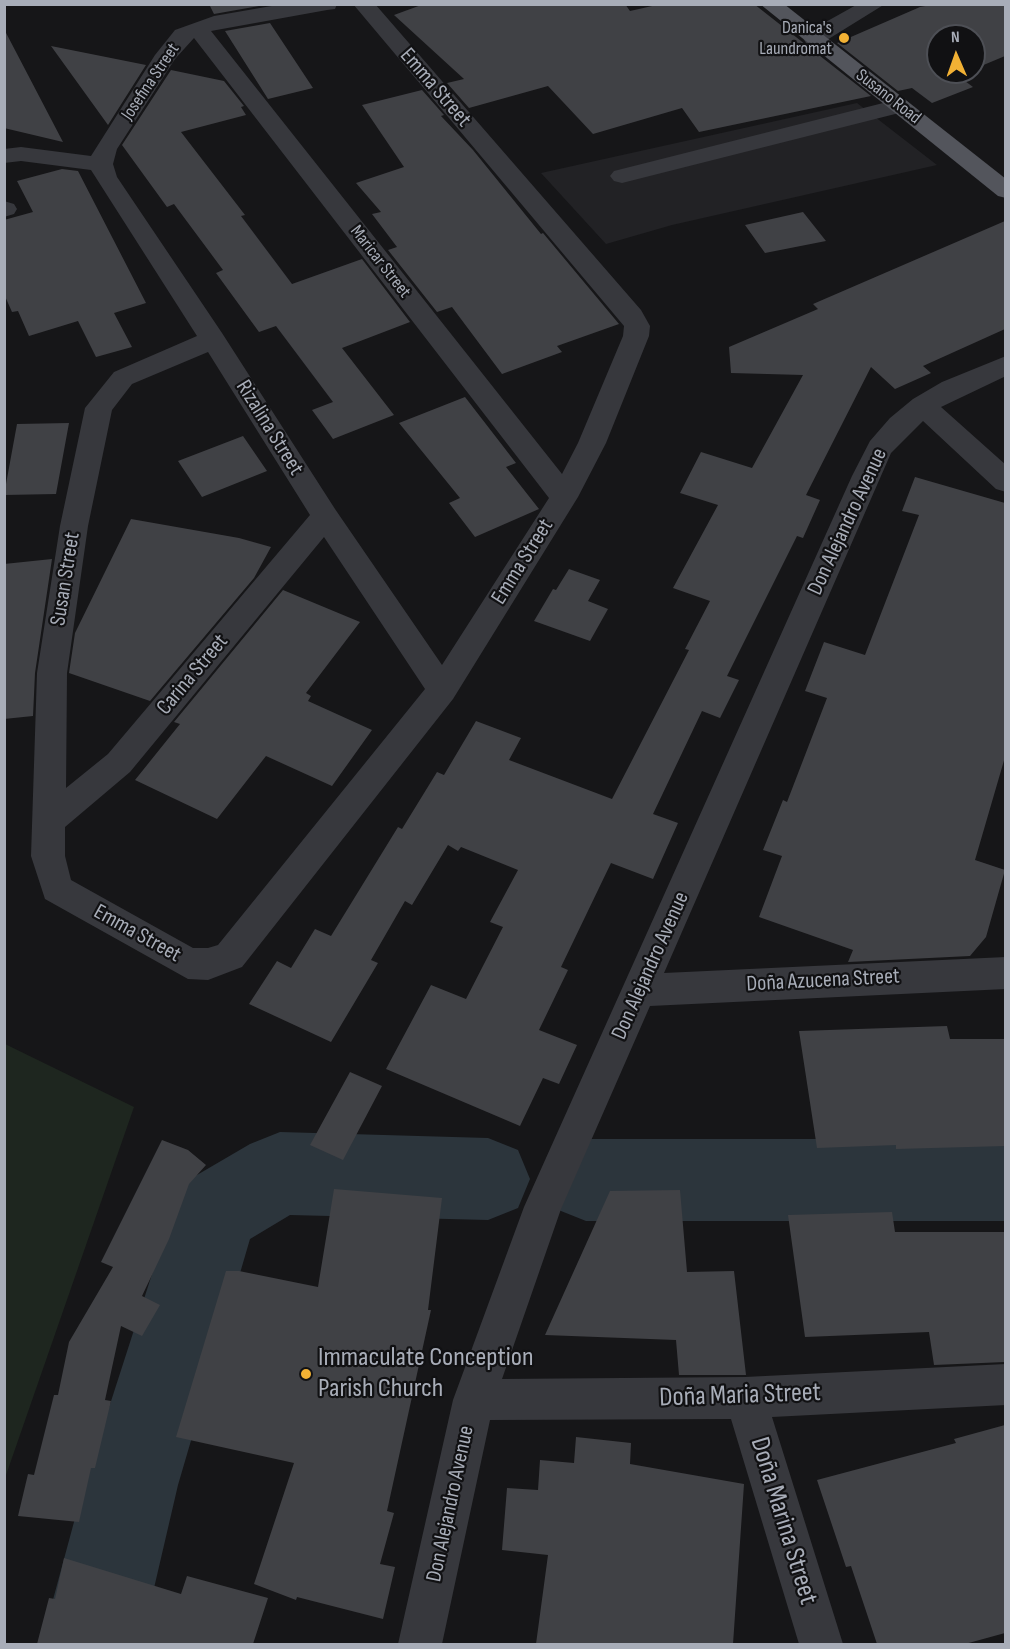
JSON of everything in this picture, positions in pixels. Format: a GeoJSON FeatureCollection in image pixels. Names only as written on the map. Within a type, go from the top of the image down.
{"type":"FeatureCollection","features":[{"type":"Feature","properties":{"kind":"main road","name":"Susano Road"},"geometry":{"type":"LineString","coordinates":[[770,4],[1005,191]]}},
{"type":"Feature","properties":{"kind":"street","name":"Josefina Street"},"geometry":{"type":"LineString","coordinates":[[101,164],[105,150],[166,55],[183,35],[196,28],[240,17],[327,4]]}},
{"type":"Feature","properties":{"kind":"street","name":"Emma Street"},"geometry":{"type":"LineString","coordinates":[[57,889],[188,963],[208,964],[230,956],[442,690],[564,497],[592,443],[636,336],[637,326],[632,316],[363,4]]}},
{"type":"Feature","properties":{"kind":"street"},"geometry":{"type":"LineString","coordinates":[[814,38],[875,4]]}},
{"type":"Feature","properties":{"kind":"street","name":"Maricar Street"},"geometry":{"type":"LineString","coordinates":[[196,28],[564,497]]}},
{"type":"Feature","properties":{"kind":"street"},"geometry":{"type":"LineString","coordinates":[[622,176],[898,106]]}},
{"type":"Feature","properties":{"kind":"street"},"geometry":{"type":"LineString","coordinates":[[4,156],[21,154],[101,164]]}},
{"type":"Feature","properties":{"kind":"street","name":"Rizalina Street"},"geometry":{"type":"LineString","coordinates":[[101,164],[105,177],[213,339],[325,516],[442,690]]}},
{"type":"Feature","properties":{"kind":"street","name":"Susan Street"},"geometry":{"type":"LineString","coordinates":[[57,889],[48,856],[52,673],[74,525],[99,408],[123,378],[213,339]]}},
{"type":"Feature","properties":{"kind":"street","name":"Don Alejandro Avenue"},"geometry":{"type":"LineString","coordinates":[[420,1644],[474,1400],[543,1207],[641,990],[866,476],[880,448],[900,424],[923,406],[951,389],[1005,365]]}},
{"type":"Feature","properties":{"kind":"street"},"geometry":{"type":"LineString","coordinates":[[923,406],[1005,482]]}},
{"type":"Feature","properties":{"kind":"street","name":"Carina Street"},"geometry":{"type":"LineString","coordinates":[[49,821],[120,763],[325,516]]}},
{"type":"Feature","properties":{"kind":"street","name":"Doña Azucena Street"},"geometry":{"type":"LineString","coordinates":[[641,990],[1003,964]]}},
{"type":"Feature","properties":{"kind":"street","name":"Doña Maria Street"},"geometry":{"type":"LineString","coordinates":[[474,1400],[745,1398],[1005,1383]]}},
{"type":"Feature","properties":{"kind":"street","name":"Doña Marina Street"},"geometry":{"type":"LineString","coordinates":[[745,1398],[822,1644]]}},
{"type":"Feature","properties":{"kind":"shaded area"},"geometry":{"type":"Polygon","coordinates":[[[857,103],[937,165],[672,225],[606,244],[541,173],[857,103]]]}},
{"type":"Feature","properties":{"kind":"shaded area"},"geometry":{"type":"Polygon","coordinates":[[[5,1044],[134,1107],[5,1478],[5,1044]]]}},
{"type":"Feature","properties":{"kind":"building"},"geometry":{"type":"Polygon","coordinates":[[[209,4],[258,4],[259,6],[214,14],[209,4]]]}},
{"type":"Feature","properties":{"kind":"building"},"geometry":{"type":"Polygon","coordinates":[[[424,4],[625,4],[630,11],[661,4],[754,4],[871,96],[699,132],[682,108],[593,134],[548,86],[469,108],[447,83],[464,79],[394,15],[424,4]]]}},
{"type":"Feature","properties":{"kind":"building"},"geometry":{"type":"Polygon","coordinates":[[[936,4],[1005,4],[1005,56],[986,64],[986,24],[926,24],[926,84],[969,84],[973,87],[932,103],[912,88],[898,91],[837,43],[920,7],[936,4]]]}},
{"type":"Feature","properties":{"kind":"building"},"geometry":{"type":"Polygon","coordinates":[[[270,23],[313,88],[268,99],[225,31],[270,23]]]}},
{"type":"Feature","properties":{"kind":"building"},"geometry":{"type":"Polygon","coordinates":[[[4,29],[63,142],[4,128],[4,29]]]}},
{"type":"Feature","properties":{"kind":"building"},"geometry":{"type":"Polygon","coordinates":[[[51,46],[146,65],[108,125],[51,46]]]}},
{"type":"Feature","properties":{"kind":"building"},"geometry":{"type":"Polygon","coordinates":[[[171,70],[224,81],[244,106],[241,107],[246,115],[181,132],[245,215],[241,216],[292,284],[362,259],[410,322],[342,348],[394,415],[333,439],[312,410],[333,402],[276,326],[259,332],[216,273],[223,270],[174,204],[167,207],[122,145],[171,70]]]}},
{"type":"Feature","properties":{"kind":"building"},"geometry":{"type":"Polygon","coordinates":[[[422,90],[444,115],[441,116],[473,150],[541,234],[543,233],[619,324],[557,346],[562,352],[502,374],[452,307],[437,312],[388,250],[397,247],[372,214],[381,212],[356,183],[404,167],[362,105],[422,90]]]}},
{"type":"Feature","properties":{"kind":"building"},"geometry":{"type":"Polygon","coordinates":[[[62,169],[78,171],[146,303],[114,313],[132,347],[96,357],[78,321],[29,336],[18,311],[12,312],[4,294],[4,220],[33,212],[17,181],[62,169]]]}},
{"type":"Feature","properties":{"kind":"building"},"geometry":{"type":"Polygon","coordinates":[[[803,212],[826,241],[765,253],[745,225],[803,212]]]}},
{"type":"Feature","properties":{"kind":"building"},"geometry":{"type":"Polygon","coordinates":[[[1005,221],[1005,329],[923,366],[931,373],[895,389],[871,367],[806,495],[820,500],[803,538],[797,536],[727,676],[739,680],[720,718],[702,711],[653,814],[678,823],[653,879],[611,863],[561,967],[568,970],[539,1030],[577,1045],[559,1084],[543,1078],[520,1126],[386,1069],[431,985],[466,999],[503,927],[490,922],[518,870],[461,847],[458,851],[448,845],[412,905],[405,901],[371,960],[378,963],[331,1042],[249,1004],[277,961],[291,968],[315,929],[331,936],[398,827],[402,829],[437,772],[444,775],[476,721],[521,738],[509,760],[612,799],[689,650],[685,649],[710,601],[673,588],[718,505],[680,493],[701,452],[752,468],[803,375],[731,373],[729,347],[818,309],[813,304],[1005,221]]]}},
{"type":"Feature","properties":{"kind":"building"},"geometry":{"type":"Polygon","coordinates":[[[465,397],[516,463],[506,467],[539,509],[475,537],[449,503],[460,498],[399,423],[465,397]]]}},
{"type":"Feature","properties":{"kind":"building"},"geometry":{"type":"Polygon","coordinates":[[[69,423],[56,494],[4,495],[17,424],[69,423]]]}},
{"type":"Feature","properties":{"kind":"building"},"geometry":{"type":"Polygon","coordinates":[[[243,436],[267,471],[202,497],[178,461],[243,436]]]}},
{"type":"Feature","properties":{"kind":"building"},"geometry":{"type":"Polygon","coordinates":[[[915,477],[1005,503],[1005,757],[975,860],[1005,870],[986,937],[970,956],[848,962],[853,950],[759,917],[782,856],[763,850],[783,800],[787,802],[827,698],[805,691],[824,642],[865,655],[919,515],[902,511],[915,477]]]}},
{"type":"Feature","properties":{"kind":"building"},"geometry":{"type":"Polygon","coordinates":[[[131,519],[239,538],[271,547],[254,578],[150,701],[69,673],[75,633],[131,519]]]}},
{"type":"Feature","properties":{"kind":"building"},"geometry":{"type":"Polygon","coordinates":[[[52,559],[35,673],[33,716],[4,719],[4,564],[52,559]]]}},
{"type":"Feature","properties":{"kind":"building"},"geometry":{"type":"Polygon","coordinates":[[[569,569],[600,580],[588,601],[608,609],[590,641],[534,621],[553,589],[556,590],[569,569]]]}},
{"type":"Feature","properties":{"kind":"building"},"geometry":{"type":"Polygon","coordinates":[[[283,590],[360,622],[306,693],[311,696],[308,701],[372,730],[332,786],[266,756],[217,819],[135,780],[180,724],[174,722],[283,590]]]}},
{"type":"Feature","properties":{"kind":"building"},"geometry":{"type":"Polygon","coordinates":[[[947,1026],[950,1039],[1005,1039],[1005,1146],[896,1149],[896,1145],[817,1148],[799,1031],[947,1026]]]}},
{"type":"Feature","properties":{"kind":"building"},"geometry":{"type":"Polygon","coordinates":[[[350,1072],[382,1086],[343,1160],[310,1145],[350,1072]]]}},
{"type":"Feature","properties":{"kind":"building"},"geometry":{"type":"Polygon","coordinates":[[[162,1140],[188,1150],[206,1165],[189,1184],[169,1239],[142,1296],[160,1305],[142,1336],[121,1326],[105,1400],[111,1401],[95,1468],[91,1468],[79,1522],[18,1516],[28,1474],[34,1475],[54,1395],[58,1395],[69,1342],[113,1267],[101,1262],[162,1140]]]}},
{"type":"Feature","properties":{"kind":"building"},"geometry":{"type":"Polygon","coordinates":[[[334,1189],[442,1198],[428,1310],[431,1310],[387,1511],[394,1513],[380,1564],[395,1567],[383,1619],[297,1597],[296,1600],[254,1584],[294,1463],[176,1437],[226,1271],[239,1271],[318,1287],[334,1189]]]}},
{"type":"Feature","properties":{"kind":"building"},"geometry":{"type":"Polygon","coordinates":[[[680,1190],[687,1272],[734,1271],[746,1375],[679,1375],[676,1340],[545,1335],[610,1191],[680,1190]]]}},
{"type":"Feature","properties":{"kind":"building"},"geometry":{"type":"Polygon","coordinates":[[[892,1212],[895,1232],[1005,1232],[1005,1362],[934,1365],[929,1332],[805,1337],[788,1215],[892,1212]]]}},
{"type":"Feature","properties":{"kind":"building"},"geometry":{"type":"Polygon","coordinates":[[[1005,1425],[1005,1633],[965,1644],[877,1644],[851,1566],[846,1567],[817,1480],[956,1443],[954,1439],[1005,1425]]]}},
{"type":"Feature","properties":{"kind":"building"},"geometry":{"type":"Polygon","coordinates":[[[576,1437],[631,1443],[630,1464],[744,1484],[733,1644],[536,1644],[548,1555],[502,1550],[507,1488],[538,1490],[540,1460],[574,1463],[576,1437]]]}},
{"type":"Feature","properties":{"kind":"building"},"geometry":{"type":"Polygon","coordinates":[[[64,1558],[181,1594],[187,1576],[268,1598],[253,1644],[37,1644],[49,1598],[55,1599],[64,1558]]]}},
{"type":"Feature","properties":{"kind":"waterway"},"geometry":{"type":"LineString","coordinates":[[91,1644],[131,1485],[215,1212],[280,1173],[488,1179]]}},
{"type":"Feature","properties":{"kind":"waterway"},"geometry":{"type":"LineString","coordinates":[[586,1180],[1006,1180]]}},
{"type":"Feature","properties":{"kind":"place","name":"Danica's Laundromat"},"geometry":{"type":"Point","coordinates":[844,38]}},
{"type":"Feature","properties":{"kind":"place","name":"Immaculate Conception Parish Church"},"geometry":{"type":"Point","coordinates":[306,1374]}}]}
